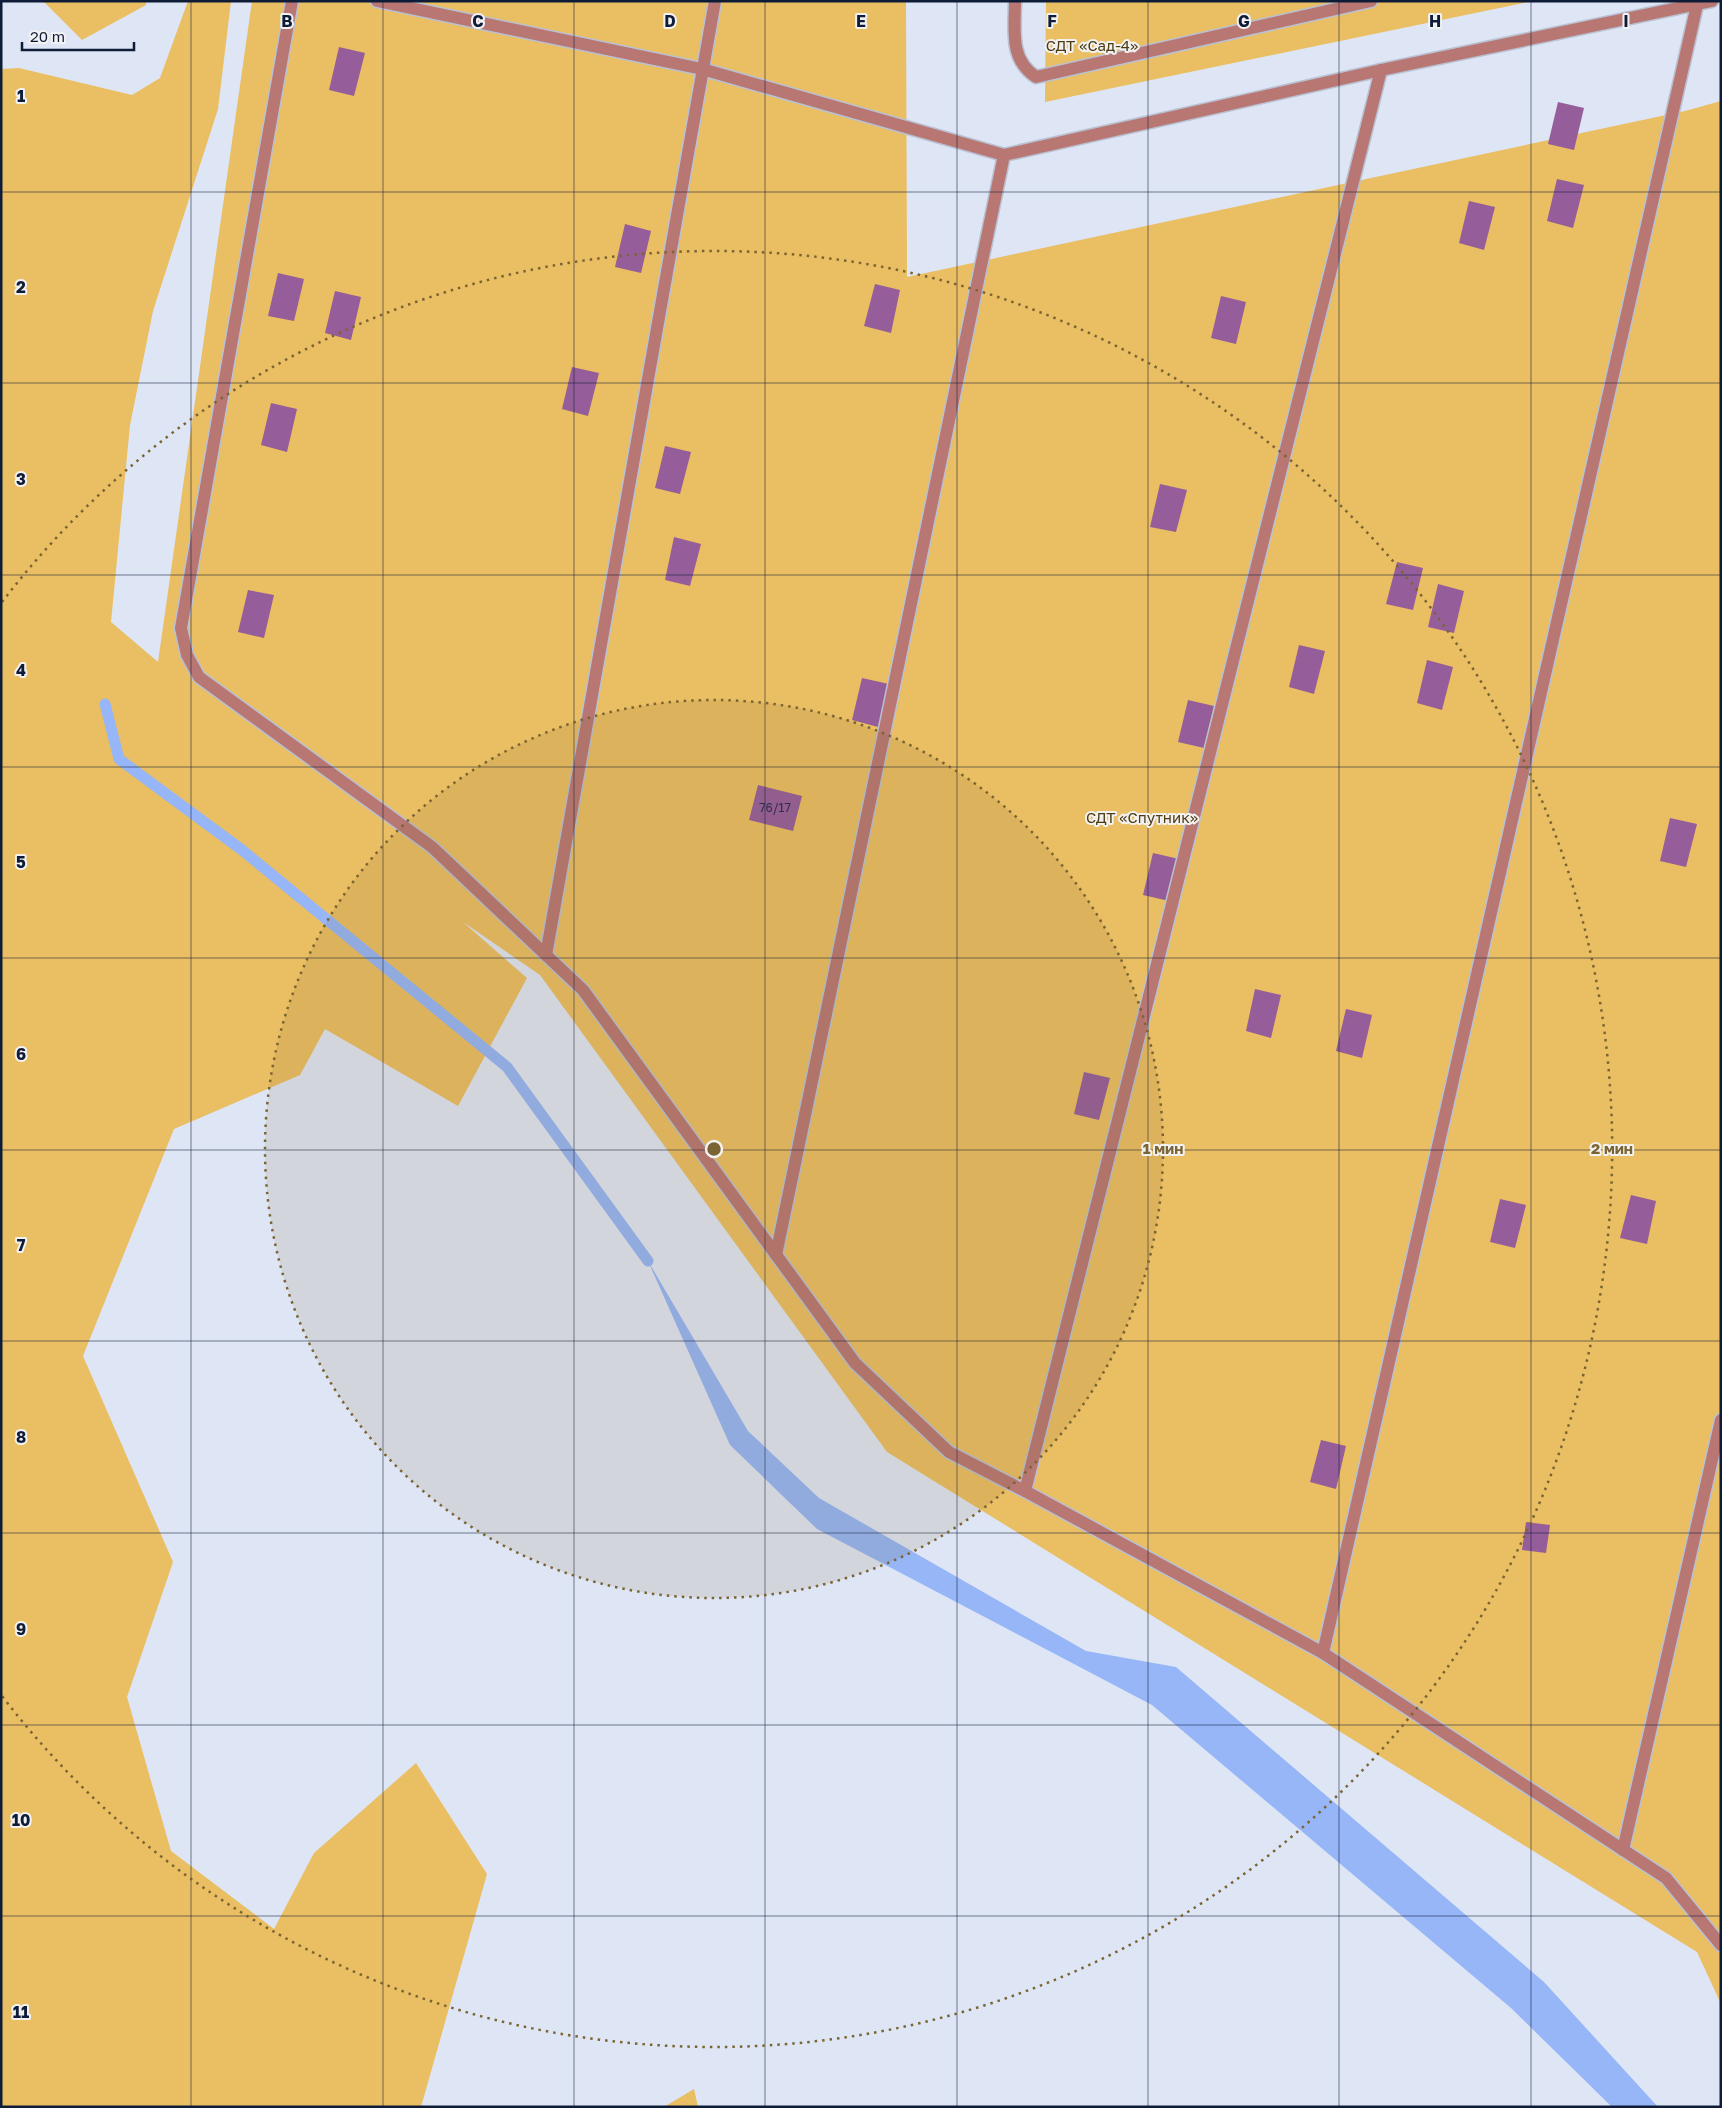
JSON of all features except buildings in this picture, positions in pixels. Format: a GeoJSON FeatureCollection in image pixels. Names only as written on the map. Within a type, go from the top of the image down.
{"type":"FeatureCollection","features":[{"type":"Feature","properties":{"kind":"lane"},"geometry":{"type":"LineString","coordinates":[[292,1],[181,628],[187,655],[199,677],[432,846],[583,990],[855,1363],[949,1452],[1025,1491],[1323,1653],[1666,1878],[1721,1945]]}},
{"type":"Feature","properties":{"kind":"lane"},"geometry":{"type":"LineString","coordinates":[[377,1],[702,69],[1004,155],[1381,70],[1712,1]]}},
{"type":"Feature","properties":{"kind":"lane"},"geometry":{"type":"LineString","coordinates":[[546,955],[715,1]]}},
{"type":"Feature","properties":{"kind":"lane"},"geometry":{"type":"LineString","coordinates":[[1015,1],[1015,44],[1024,69],[1036,77],[1372,1]]}},
{"type":"Feature","properties":{"kind":"lane"},"geometry":{"type":"LineString","coordinates":[[1323,1653],[1697,5]]}},
{"type":"Feature","properties":{"kind":"lane"},"geometry":{"type":"LineString","coordinates":[[1025,1491],[1381,70]]}},
{"type":"Feature","properties":{"kind":"lane"},"geometry":{"type":"LineString","coordinates":[[776,1256],[1004,155]]}},
{"type":"Feature","properties":{"kind":"lane"},"geometry":{"type":"LineString","coordinates":[[1622,1850],[1721,1420]]}},
{"type":"Feature","properties":{"kind":"green space"},"geometry":{"type":"Polygon","coordinates":[[[41,1],[146,1],[146,5],[82,40],[41,1]]]}},
{"type":"Feature","properties":{"kind":"green space","name":"СДТ «Спутник»"},"geometry":{"type":"Polygon","coordinates":[[[188,1],[231,1],[218,109],[153,311],[130,425],[111,622],[158,662],[252,1],[906,1],[907,277],[1685,111],[1721,101],[1721,2004],[1697,1952],[887,1452],[540,975],[463,922],[527,978],[458,1106],[325,1029],[300,1075],[174,1129],[83,1356],[173,1562],[127,1697],[171,1851],[274,1929],[314,1853],[416,1763],[487,1874],[421,2107],[1,2107],[1,69],[19,68],[132,95],[160,78],[188,1]]]}},
{"type":"Feature","properties":{"kind":"green space","name":"СДТ «Сад-4»"},"geometry":{"type":"Polygon","coordinates":[[[1046,1],[1533,1],[1045,102],[1046,1]]]}},
{"type":"Feature","properties":{"kind":"green space"},"geometry":{"type":"Polygon","coordinates":[[[694,2089],[698,2107],[664,2107],[694,2089]]]}},
{"type":"Feature","properties":{"kind":"water"},"geometry":{"type":"Polygon","coordinates":[[[648,1261],[748,1431],[819,1498],[1086,1651],[1176,1667],[1544,1982],[1658,2107],[1612,2107],[1511,2008],[1152,1705],[817,1529],[730,1445],[648,1261]]]}},
{"type":"Feature","properties":{"kind":"waterway"},"geometry":{"type":"LineString","coordinates":[[105,704],[119,759],[242,850],[507,1067],[648,1261]]}}]}
